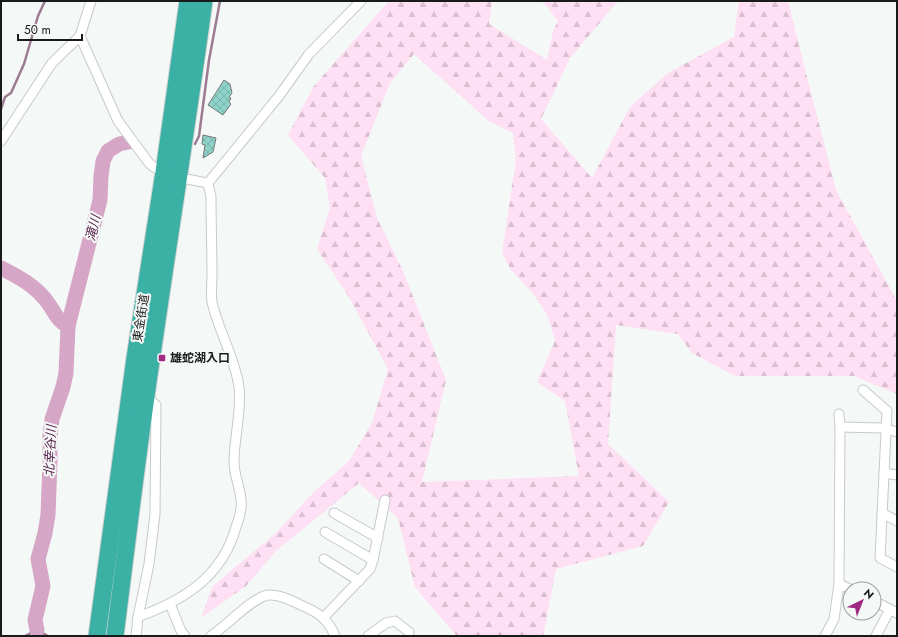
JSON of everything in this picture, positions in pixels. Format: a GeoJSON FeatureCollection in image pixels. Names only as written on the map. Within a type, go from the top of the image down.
{"type":"FeatureCollection","features":[{"type":"Feature","properties":{"kind":"highway","name":"東金街道"},"geometry":{"type":"LineString","coordinates":[[115,636],[140,476],[146,396],[172,175],[188,1]]}},
{"type":"Feature","properties":{"kind":"highway","name":"東金街道"},"geometry":{"type":"LineString","coordinates":[[97,636],[140,476],[135,358],[172,175],[204,1]]}},
{"type":"Feature","properties":{"kind":"street"},"geometry":{"type":"LineString","coordinates":[[1,141],[52,63],[80,36],[90,1]]}},
{"type":"Feature","properties":{"kind":"street"},"geometry":{"type":"LineString","coordinates":[[208,183],[279,96],[309,54],[361,1]]}},
{"type":"Feature","properties":{"kind":"street"},"geometry":{"type":"LineString","coordinates":[[80,36],[118,121],[149,163],[153,167],[172,175],[208,183]]}},
{"type":"Feature","properties":{"kind":"street"},"geometry":{"type":"LineString","coordinates":[[138,617],[170,604],[182,597],[200,585],[215,570],[233,538],[239,516],[241,501],[234,470],[234,447],[240,399],[239,387],[235,367],[212,305],[211,197],[208,183]]}},
{"type":"Feature","properties":{"kind":"street"},"geometry":{"type":"LineString","coordinates":[[864,390],[887,411],[880,558],[897,567]]}},
{"type":"Feature","properties":{"kind":"street"},"geometry":{"type":"LineString","coordinates":[[825,636],[834,618],[839,584],[840,414]]}},
{"type":"Feature","properties":{"kind":"street"},"geometry":{"type":"LineString","coordinates":[[840,427],[886,429],[897,432]]}},
{"type":"Feature","properties":{"kind":"street"},"geometry":{"type":"LineString","coordinates":[[884,473],[897,475]]}},
{"type":"Feature","properties":{"kind":"street"},"geometry":{"type":"LineString","coordinates":[[136,636],[138,617],[149,564],[155,514],[140,476]]}},
{"type":"Feature","properties":{"kind":"street"},"geometry":{"type":"LineString","coordinates":[[324,617],[370,569],[378,538],[385,500]]}},
{"type":"Feature","properties":{"kind":"street"},"geometry":{"type":"LineString","coordinates":[[334,513],[378,538]]}},
{"type":"Feature","properties":{"kind":"street"},"geometry":{"type":"LineString","coordinates":[[882,513],[897,521]]}},
{"type":"Feature","properties":{"kind":"street"},"geometry":{"type":"LineString","coordinates":[[325,532],[373,560]]}},
{"type":"Feature","properties":{"kind":"street"},"geometry":{"type":"LineString","coordinates":[[324,559],[359,581]]}},
{"type":"Feature","properties":{"kind":"street"},"geometry":{"type":"LineString","coordinates":[[211,636],[233,620],[252,602],[267,595],[283,597],[313,610],[324,617],[335,636]]}},
{"type":"Feature","properties":{"kind":"street"},"geometry":{"type":"LineString","coordinates":[[170,604],[181,631],[185,636]]}},
{"type":"Feature","properties":{"kind":"street"},"geometry":{"type":"LineString","coordinates":[[876,636],[893,611],[882,605]]}},
{"type":"Feature","properties":{"kind":"street"},"geometry":{"type":"LineString","coordinates":[[368,636],[386,623],[395,621],[409,632]]}},
{"type":"Feature","properties":{"kind":"green space"},"geometry":{"type":"Polygon","coordinates":[[[389,1],[492,1],[489,24],[547,60],[553,31],[558,21],[544,3],[539,1],[618,1],[570,58],[541,119],[592,178],[630,107],[668,73],[734,37],[739,1],[788,1],[836,190],[897,301],[897,394],[854,376],[735,376],[692,353],[678,334],[616,325],[608,444],[669,502],[643,546],[556,569],[543,636],[457,636],[415,587],[398,518],[359,483],[276,551],[246,586],[201,618],[212,587],[277,532],[314,492],[349,461],[372,423],[388,369],[349,297],[317,249],[330,208],[325,178],[288,135],[314,86],[389,1]],[[414,54],[390,83],[361,156],[377,218],[403,271],[446,380],[422,482],[579,476],[565,401],[537,382],[555,341],[547,314],[531,291],[511,270],[502,253],[516,159],[513,133],[490,122],[414,54]]]}},
{"type":"Feature","properties":{"kind":"building"},"geometry":{"type":"Polygon","coordinates":[[[224,80],[230,84],[232,93],[229,97],[231,98],[229,102],[231,104],[223,115],[208,105],[224,80]]]}},
{"type":"Feature","properties":{"kind":"building"},"geometry":{"type":"Polygon","coordinates":[[[203,135],[216,138],[213,152],[203,158],[205,145],[202,144],[203,135]]]}},
{"type":"Feature","properties":{"kind":"waterway"},"geometry":{"type":"LineString","coordinates":[[1,109],[5,97],[11,93],[24,64],[38,16],[45,1]]}},
{"type":"Feature","properties":{"kind":"waterway","name":"滝川"},"geometry":{"type":"LineString","coordinates":[[195,144],[199,136],[209,60],[220,1]]}},
{"type":"Feature","properties":{"kind":"waterway","name":"北幸谷川"},"geometry":{"type":"LineString","coordinates":[[37,630],[35,620],[43,586],[38,559],[48,515],[50,436],[52,419],[63,387],[66,373],[68,326],[100,200],[103,161],[108,151],[119,144],[129,142]]}},
{"type":"Feature","properties":{"kind":"waterway","name":"北幸谷川"},"geometry":{"type":"LineString","coordinates":[[1,268],[33,287],[43,297],[59,319],[68,326]]}},
{"type":"Feature","properties":{"kind":"waterway","name":"北幸谷川"},"geometry":{"type":"LineString","coordinates":[[25,636],[37,630],[48,636]]}},
{"type":"Feature","properties":{"kind":"place","name":"雄蛇湖入口"},"geometry":{"type":"Point","coordinates":[162,358]}}]}
